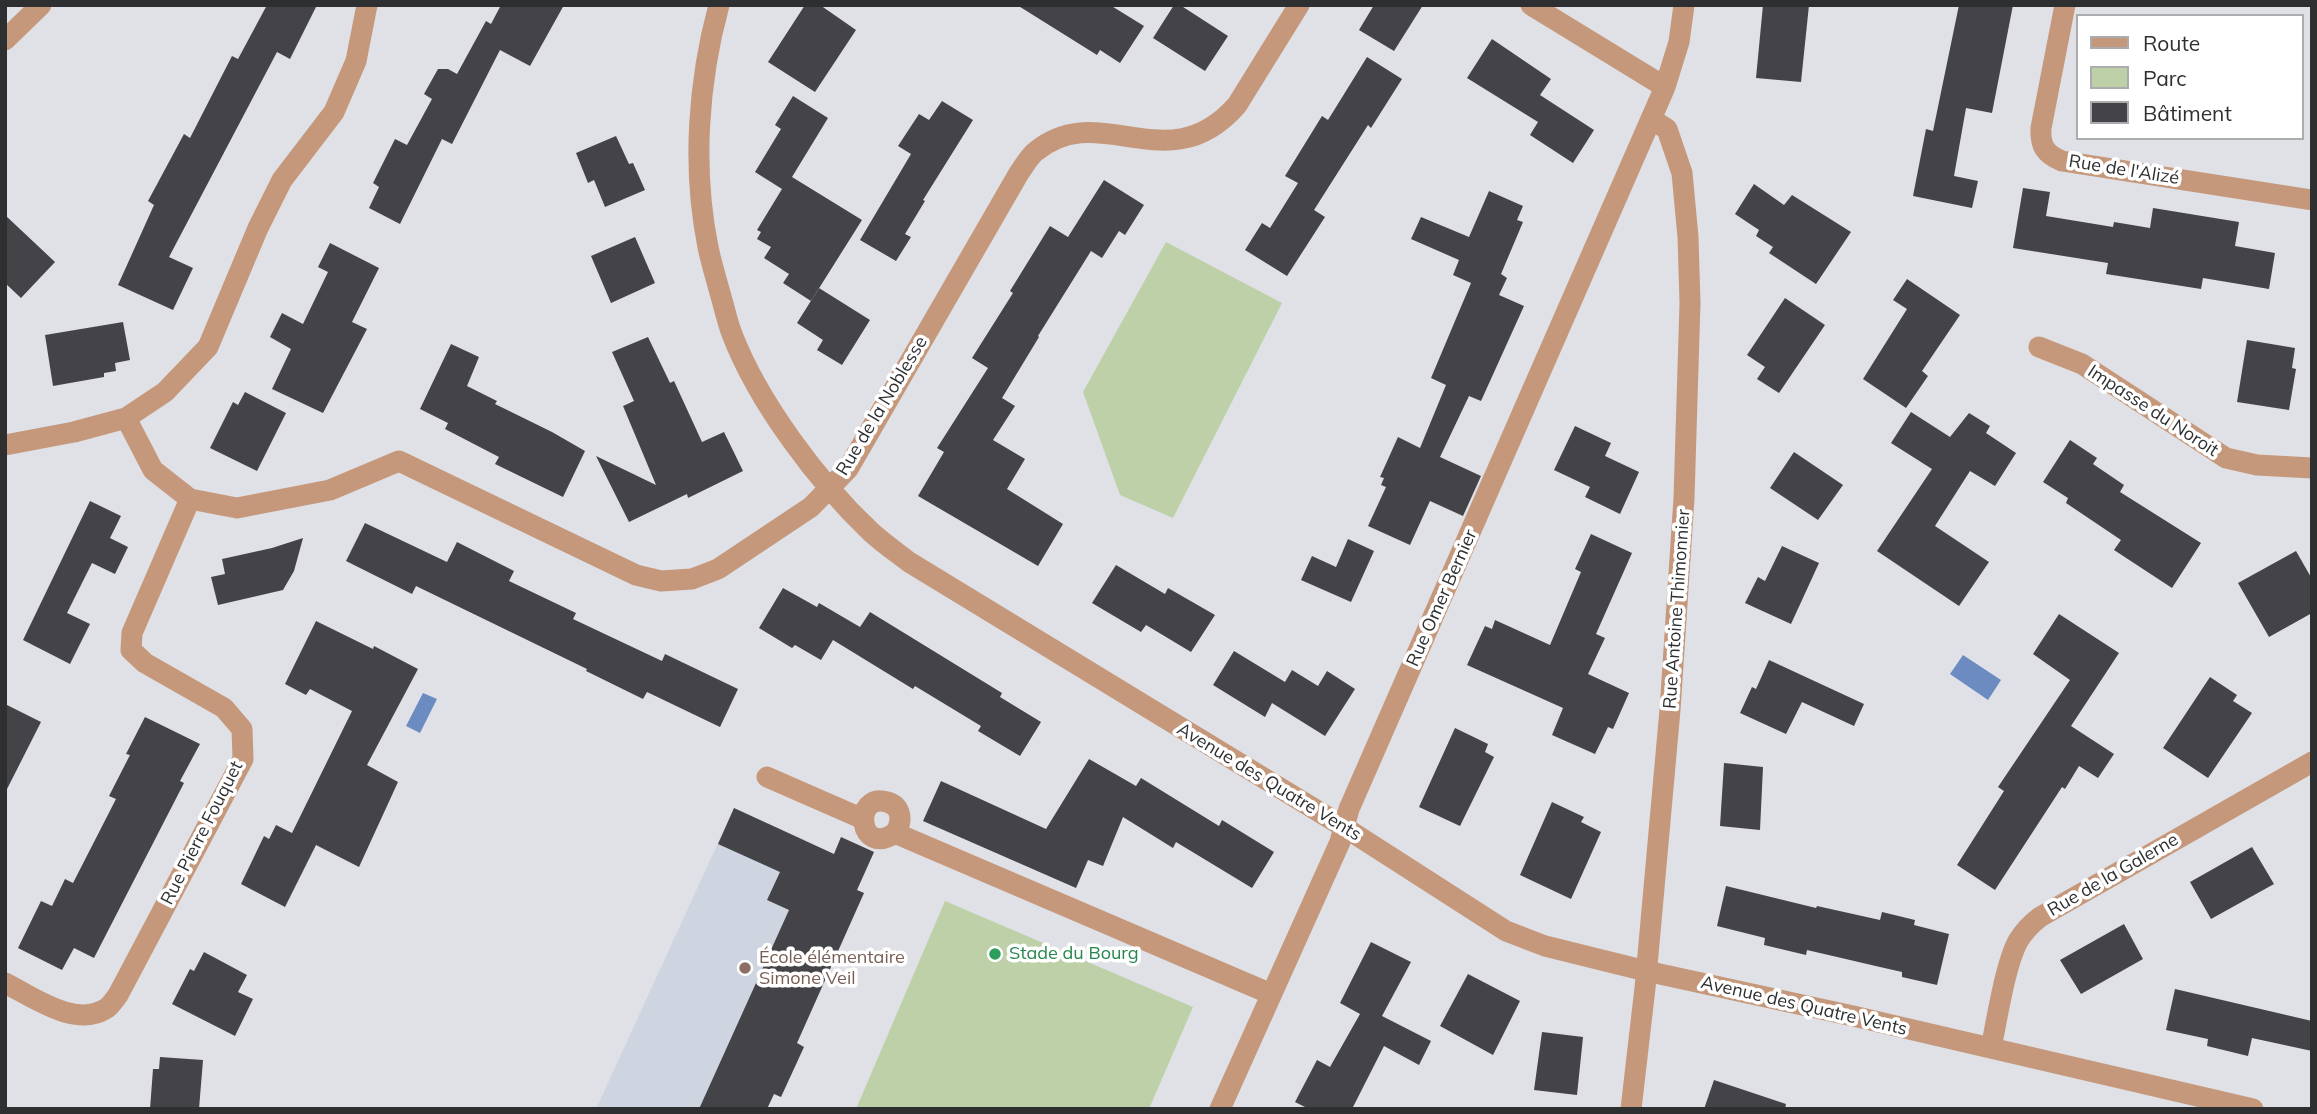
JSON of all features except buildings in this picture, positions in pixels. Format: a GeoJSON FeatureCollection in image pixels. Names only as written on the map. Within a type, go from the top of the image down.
{"type":"FeatureCollection","features":[{"type":"Feature","properties":{"kind":"street"},"geometry":{"type":"LineString","coordinates":[[5,40],[41,5]]}},
{"type":"Feature","properties":{"kind":"street"},"geometry":{"type":"LineString","coordinates":[[5,445],[74,432],[126,418],[165,392],[208,347],[258,228],[282,180],[334,112],[356,61],[367,5]]}},
{"type":"Feature","properties":{"kind":"street","name":"Avenue des Quatre Vents"},"geometry":{"type":"LineString","coordinates":[[719,5],[701,99],[699,176],[708,247],[731,333],[753,379],[785,430],[830,489],[872,533],[909,562],[1344,827],[1506,931],[1545,946],[1646,971],[1991,1048],[2216,1105],[2253,1109]]}},
{"type":"Feature","properties":{"kind":"street","name":"Rue de la Noblesse"},"geometry":{"type":"LineString","coordinates":[[190,499],[237,508],[330,490],[399,461],[636,575],[661,581],[692,579],[718,569],[811,507],[848,470],[1019,173],[1035,152],[1058,138],[1081,132],[1104,132],[1155,141],[1173,141],[1210,129],[1237,105],[1299,5]]}},
{"type":"Feature","properties":{"kind":"street"},"geometry":{"type":"LineString","coordinates":[[1531,5],[1665,87]]}},
{"type":"Feature","properties":{"kind":"street","name":"Rue Omer Bernier"},"geometry":{"type":"LineString","coordinates":[[1220,1109],[1340,842],[1349,809],[1665,87],[1679,42],[1684,5]]}},
{"type":"Feature","properties":{"kind":"street","name":"Rue de l'Alizé"},"geometry":{"type":"LineString","coordinates":[[2065,5],[2040,138],[2043,149],[2050,156],[2062,161],[2312,200]]}},
{"type":"Feature","properties":{"kind":"street","name":"Rue Antoine Thimonnier"},"geometry":{"type":"LineString","coordinates":[[1631,1109],[1671,697],[1684,498],[1690,303],[1682,173],[1667,129],[1651,119]]}},
{"type":"Feature","properties":{"kind":"street","name":"Impasse du Noroit"},"geometry":{"type":"LineString","coordinates":[[2039,347],[2082,364],[2227,458],[2257,465],[2312,468]]}},
{"type":"Feature","properties":{"kind":"street"},"geometry":{"type":"LineString","coordinates":[[126,418],[153,470],[190,499]]}},
{"type":"Feature","properties":{"kind":"street","name":"Rue Pierre Fouquet"},"geometry":{"type":"LineString","coordinates":[[5,983],[71,1014],[90,1015],[107,1007],[118,995],[243,760],[242,729],[224,708],[145,663],[131,650],[132,634],[190,499]]}},
{"type":"Feature","properties":{"kind":"street","name":"Rue de la Galerne"},"geometry":{"type":"LineString","coordinates":[[1991,1048],[2017,943],[2027,928],[2040,916],[2312,762]]}},
{"type":"Feature","properties":{"kind":"street"},"geometry":{"type":"LineString","coordinates":[[767,777],[863,819]]}},
{"type":"Feature","properties":{"kind":"street"},"geometry":{"type":"LineString","coordinates":[[877,801],[889,802],[895,806],[901,816],[901,822],[895,833],[890,837],[877,838],[866,831],[863,819],[867,808],[877,801]]}},
{"type":"Feature","properties":{"kind":"street"},"geometry":{"type":"LineString","coordinates":[[895,833],[1271,994]]}},
{"type":"Feature","properties":{"kind":"shaded area","name":"École élémentaire Simone Veil"},"geometry":{"type":"Polygon","coordinates":[[[734,808],[805,840],[799,854],[829,866],[841,837],[874,852],[857,890],[864,893],[797,1043],[804,1047],[781,1097],[774,1094],[767,1109],[596,1109],[734,808]]]}},
{"type":"Feature","properties":{"kind":"green space"},"geometry":{"type":"Polygon","coordinates":[[[1166,242],[1282,303],[1173,518],[1120,495],[1083,392],[1166,242]]]}},
{"type":"Feature","properties":{"kind":"green space","name":"Stade du Bourg"},"geometry":{"type":"Polygon","coordinates":[[[945,901],[1193,1007],[1149,1109],[856,1109],[945,901]]]}},
{"type":"Feature","properties":{"kind":"water"},"geometry":{"type":"Polygon","coordinates":[[[1963,655],[2001,680],[1988,700],[1950,674],[1963,655]]]}},
{"type":"Feature","properties":{"kind":"water"},"geometry":{"type":"Polygon","coordinates":[[[423,693],[437,699],[420,733],[406,726],[423,693]]]}},
{"type":"Feature","properties":{"kind":"place","name":"Stade du Bourg"},"geometry":{"type":"Point","coordinates":[995,954]}},
{"type":"Feature","properties":{"kind":"place","name":"École élémentaire Simone Veil"},"geometry":{"type":"Point","coordinates":[745,968]}}]}
